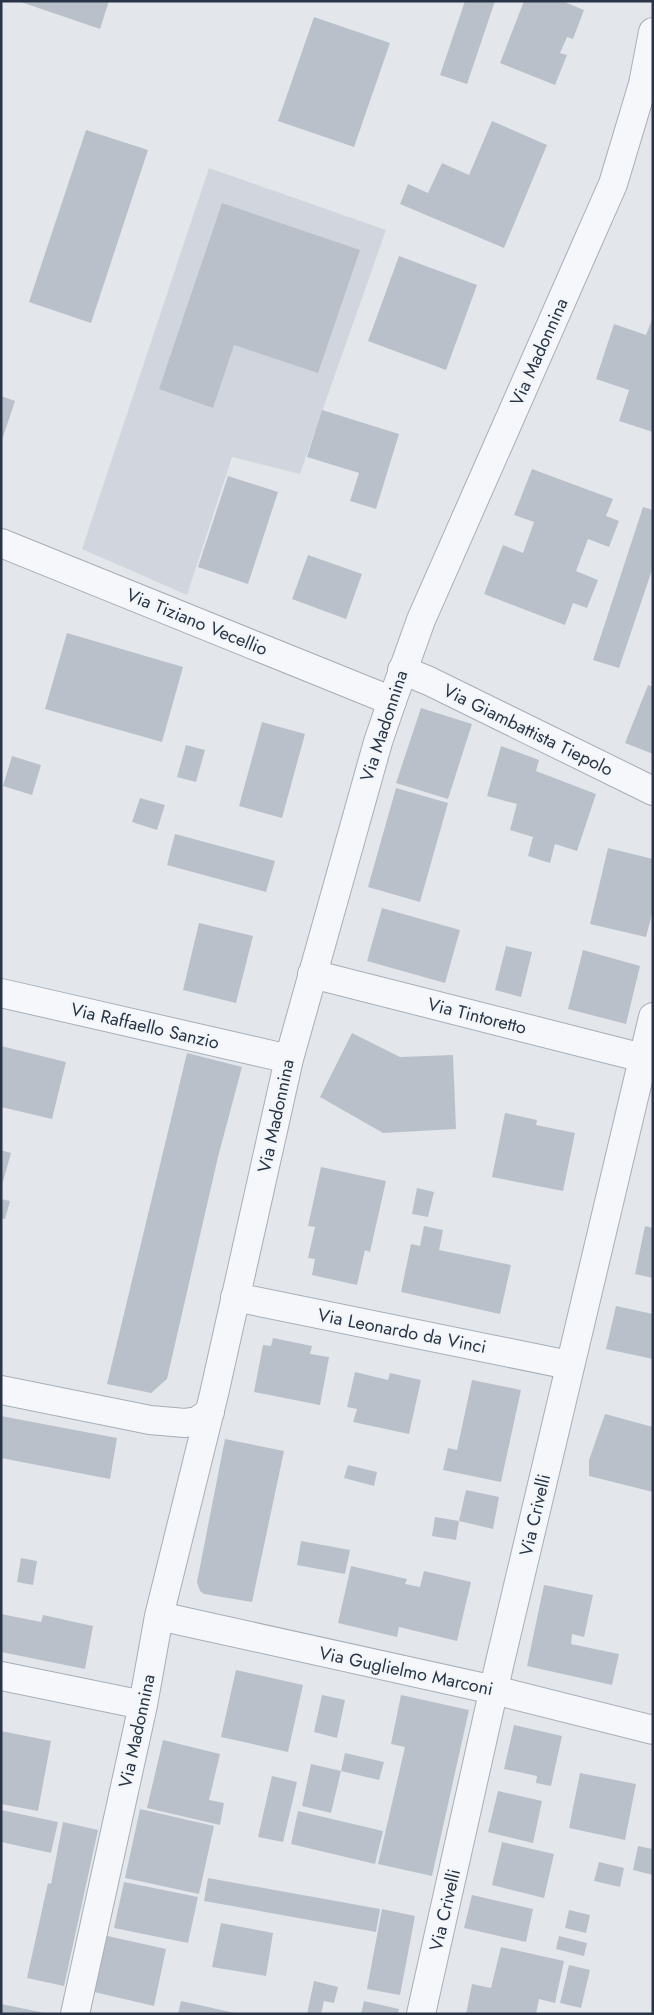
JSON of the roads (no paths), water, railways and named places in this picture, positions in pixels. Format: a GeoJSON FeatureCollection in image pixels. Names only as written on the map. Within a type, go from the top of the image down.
{"type":"FeatureCollection","features":[{"type":"Feature","properties":{"kind":"street","name":"Via Madonnina"},"geometry":{"type":"LineString","coordinates":[[75,2014],[143,1705],[159,1616],[210,1412],[289,1059],[378,742],[420,620],[613,184],[643,84],[653,32]]}},
{"type":"Feature","properties":{"kind":"street","name":"Via Tiziano Vecellio"},"geometry":{"type":"LineString","coordinates":[[1,543],[392,701]]}},
{"type":"Feature","properties":{"kind":"street","name":"Via Giambattista Tiepolo"},"geometry":{"type":"LineString","coordinates":[[402,670],[653,791]]}},
{"type":"Feature","properties":{"kind":"street","name":"Via Tintoretto"},"geometry":{"type":"LineString","coordinates":[[312,974],[643,1058]]}},
{"type":"Feature","properties":{"kind":"street","name":"Via Raffaello Sanzio"},"geometry":{"type":"LineString","coordinates":[[1,993],[289,1059]]}},
{"type":"Feature","properties":{"kind":"street","name":"Via Crivelli"},"geometry":{"type":"LineString","coordinates":[[421,2014],[569,1365],[653,1017]]}},
{"type":"Feature","properties":{"kind":"street","name":"Via Leonardo da Vinci"},"geometry":{"type":"LineString","coordinates":[[235,1297],[569,1365]]}},
{"type":"Feature","properties":{"kind":"street"},"geometry":{"type":"LineString","coordinates":[[1,1390],[150,1420],[180,1423],[197,1421],[210,1412]]}},
{"type":"Feature","properties":{"kind":"street"},"geometry":{"type":"LineString","coordinates":[[180,1423],[198,1441],[201,1449]]}},
{"type":"Feature","properties":{"kind":"street","name":"Via Guglielmo Marconi"},"geometry":{"type":"LineString","coordinates":[[159,1616],[494,1690],[653,1730]]}},
{"type":"Feature","properties":{"kind":"street"},"geometry":{"type":"LineString","coordinates":[[1,1676],[143,1705]]}}]}
